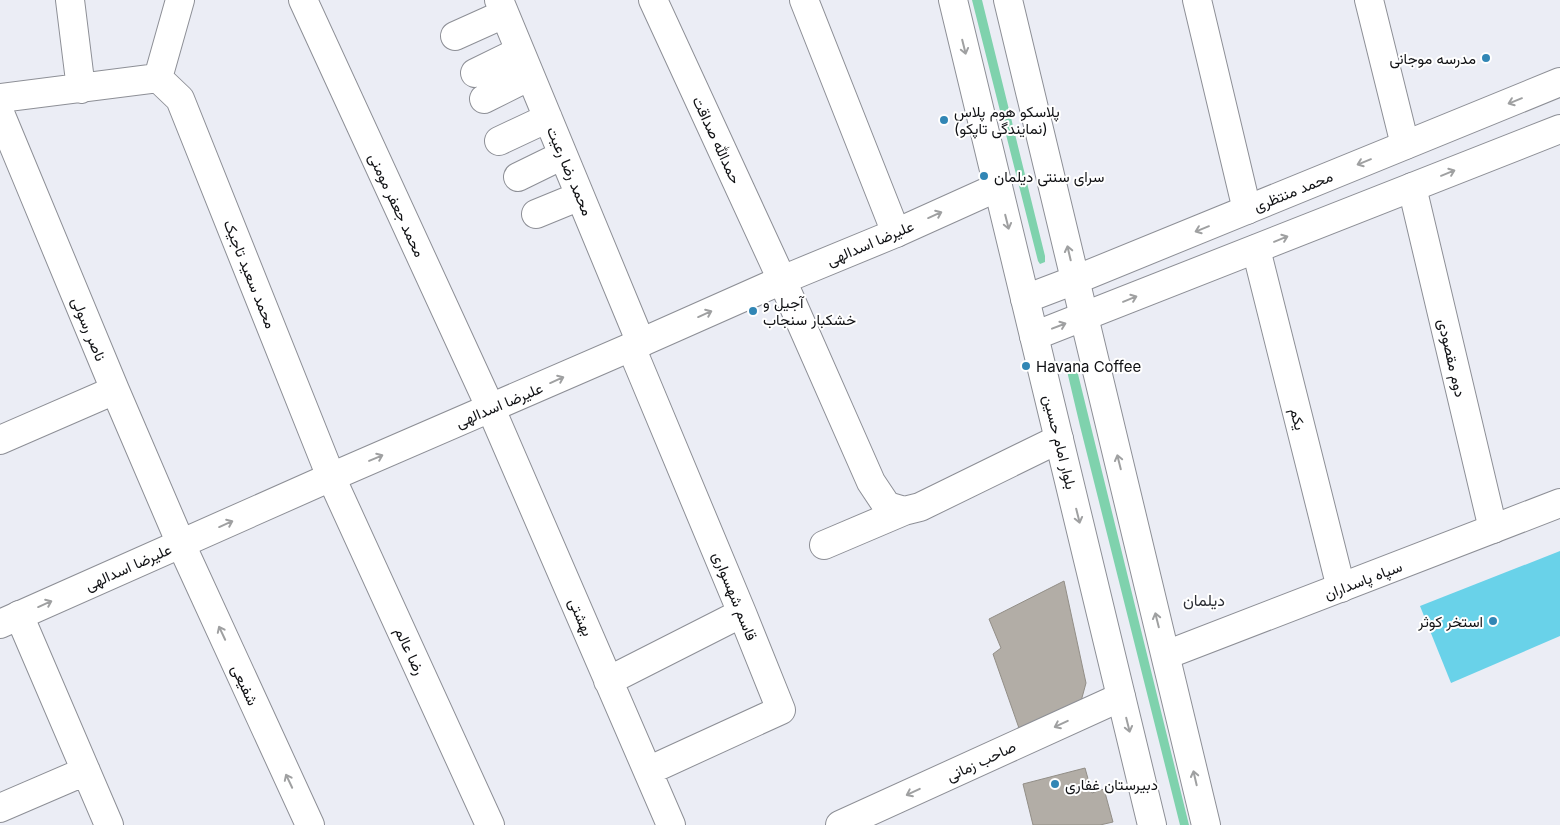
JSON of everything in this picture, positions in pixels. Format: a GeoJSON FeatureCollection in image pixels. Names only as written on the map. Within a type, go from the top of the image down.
{"type":"FeatureCollection","features":[{"type":"Feature","properties":{"kind":"street"},"geometry":{"type":"LineString","coordinates":[[70,0],[81,88]]}},
{"type":"Feature","properties":{"kind":"street"},"geometry":{"type":"LineString","coordinates":[[0,98],[158,78],[180,0]]}},
{"type":"Feature","properties":{"kind":"street","name":"محمد جعفر مومنی"},"geometry":{"type":"LineString","coordinates":[[303,0],[491,409]]}},
{"type":"Feature","properties":{"kind":"street","name":"حمدالله صداقت"},"geometry":{"type":"LineString","coordinates":[[653,0],[782,280],[871,482],[895,509]]}},
{"type":"Feature","properties":{"kind":"street"},"geometry":{"type":"LineString","coordinates":[[804,0],[896,233]]}},
{"type":"Feature","properties":{"kind":"street","name":"بلوار امام حسین"},"geometry":{"type":"LineString","coordinates":[[953,0],[1152,825]]}},
{"type":"Feature","properties":{"kind":"street"},"geometry":{"type":"LineString","coordinates":[[1008,0],[1206,825]]}},
{"type":"Feature","properties":{"kind":"street"},"geometry":{"type":"LineString","coordinates":[[1197,0],[1247,210]]}},
{"type":"Feature","properties":{"kind":"street"},"geometry":{"type":"LineString","coordinates":[[1368,0],[1405,145]]}},
{"type":"Feature","properties":{"kind":"street"},"geometry":{"type":"LineString","coordinates":[[455,36],[502,7]]}},
{"type":"Feature","properties":{"kind":"street","name":"محمد رضا رعیت"},"geometry":{"type":"LineString","coordinates":[[502,7],[580,196],[636,345]]}},
{"type":"Feature","properties":{"kind":"street"},"geometry":{"type":"LineString","coordinates":[[476,73],[520,51]]}},
{"type":"Feature","properties":{"kind":"street"},"geometry":{"type":"LineString","coordinates":[[484,99],[530,76]]}},
{"type":"Feature","properties":{"kind":"street","name":"محمد سعید تاجیک"},"geometry":{"type":"LineString","coordinates":[[158,78],[180,99],[331,477]]}},
{"type":"Feature","properties":{"kind":"street","name":"محمد منتظری"},"geometry":{"type":"LineString","coordinates":[[1025,299],[1076,280],[1560,82]]}},
{"type":"Feature","properties":{"kind":"street","name":"ناصر رسولی"},"geometry":{"type":"LineString","coordinates":[[0,113],[181,544]]}},
{"type":"Feature","properties":{"kind":"street"},"geometry":{"type":"LineString","coordinates":[[499,141],[548,118]]}},
{"type":"Feature","properties":{"kind":"street"},"geometry":{"type":"LineString","coordinates":[[1034,336],[1412,187],[1559,132]]}},
{"type":"Feature","properties":{"kind":"street"},"geometry":{"type":"LineString","coordinates":[[518,178],[563,155]]}},
{"type":"Feature","properties":{"kind":"street","name":"علیرضا اسدالهی"},"geometry":{"type":"LineString","coordinates":[[9,619],[998,187]]}},
{"type":"Feature","properties":{"kind":"street","name":"دوم مقصودی"},"geometry":{"type":"LineString","coordinates":[[1412,187],[1493,529]]}},
{"type":"Feature","properties":{"kind":"street"},"geometry":{"type":"LineString","coordinates":[[536,214],[580,196]]}},
{"type":"Feature","properties":{"kind":"street"},"geometry":{"type":"LineString","coordinates":[[1167,243],[1178,280]]}},
{"type":"Feature","properties":{"kind":"street","name":"یکم"},"geometry":{"type":"LineString","coordinates":[[1256,249],[1341,588]]}},
{"type":"Feature","properties":{"kind":"street","name":"قاسم شهسواری"},"geometry":{"type":"LineString","coordinates":[[636,345],[781,710],[648,770]]}},
{"type":"Feature","properties":{"kind":"street"},"geometry":{"type":"LineString","coordinates":[[0,440],[115,390]]}},
{"type":"Feature","properties":{"kind":"street","name":"بهشتی"},"geometry":{"type":"LineString","coordinates":[[491,409],[671,825]]}},
{"type":"Feature","properties":{"kind":"street"},"geometry":{"type":"LineString","coordinates":[[824,545],[895,509],[920,507],[1059,439]]}},
{"type":"Feature","properties":{"kind":"street","name":"رضا عالم"},"geometry":{"type":"LineString","coordinates":[[331,477],[490,825]]}},
{"type":"Feature","properties":{"kind":"street","name":"سپاه پاسداران"},"geometry":{"type":"LineString","coordinates":[[1166,655],[1560,503]]}},
{"type":"Feature","properties":{"kind":"street","name":"شفیعی"},"geometry":{"type":"LineString","coordinates":[[181,544],[310,825]]}},
{"type":"Feature","properties":{"kind":"street"},"geometry":{"type":"LineString","coordinates":[[608,681],[742,613]]}},
{"type":"Feature","properties":{"kind":"street"},"geometry":{"type":"LineString","coordinates":[[9,619],[86,772],[109,825]]}},
{"type":"Feature","properties":{"kind":"street","name":"صاحب زمانی"},"geometry":{"type":"LineString","coordinates":[[840,825],[1121,697]]}},
{"type":"Feature","properties":{"kind":"street"},"geometry":{"type":"LineString","coordinates":[[0,808],[86,772]]}},
{"type":"Feature","properties":{"kind":"green space"},"geometry":{"type":"Polygon","coordinates":[[[972,0],[982,0],[1045,256],[1045,262],[1040,264],[1038,261],[972,0]]]}},
{"type":"Feature","properties":{"kind":"green space"},"geometry":{"type":"Polygon","coordinates":[[[1072,367],[1077,370],[1189,825],[1180,825],[1067,371],[1072,367]]]}},
{"type":"Feature","properties":{"kind":"water","name":"استخر کوثر"},"geometry":{"type":"Polygon","coordinates":[[[1560,551],[1560,636],[1451,683],[1420,606],[1560,551]]]}},
{"type":"Feature","properties":{"kind":"building"},"geometry":{"type":"Polygon","coordinates":[[[1064,581],[1086,683],[1080,705],[1020,731],[993,654],[1001,648],[989,619],[1064,581]]]}},
{"type":"Feature","properties":{"kind":"building"},"geometry":{"type":"Polygon","coordinates":[[[1085,768],[1092,793],[1104,789],[1113,822],[1100,825],[1033,825],[1023,784],[1085,768]]]}},
{"type":"Feature","properties":{"kind":"place","name":"مدرسه موجانی"},"geometry":{"type":"Point","coordinates":[1486,58]}},
{"type":"Feature","properties":{"kind":"place","name":"پلاسکو هوم پلاس (نمایندگی تاپکو)"},"geometry":{"type":"Point","coordinates":[944,120]}},
{"type":"Feature","properties":{"kind":"place","name":"سرای سنتی دیلمان"},"geometry":{"type":"Point","coordinates":[984,176]}},
{"type":"Feature","properties":{"kind":"place","name":"آجیل و خشکبار سنجاب"},"geometry":{"type":"Point","coordinates":[753,311]}},
{"type":"Feature","properties":{"kind":"place","name":"Havana Coffee"},"geometry":{"type":"Point","coordinates":[1026,366]}},
{"type":"Feature","properties":{"kind":"place","name":"استخر کوثر"},"geometry":{"type":"Point","coordinates":[1493,621]}},
{"type":"Feature","properties":{"kind":"place","name":"دبیرستان غفاری"},"geometry":{"type":"Point","coordinates":[1055,784]}},
{"type":"Feature","properties":{"kind":"district","name":"دیلمان"},"geometry":{"type":"Point","coordinates":[1204,600]}}]}
